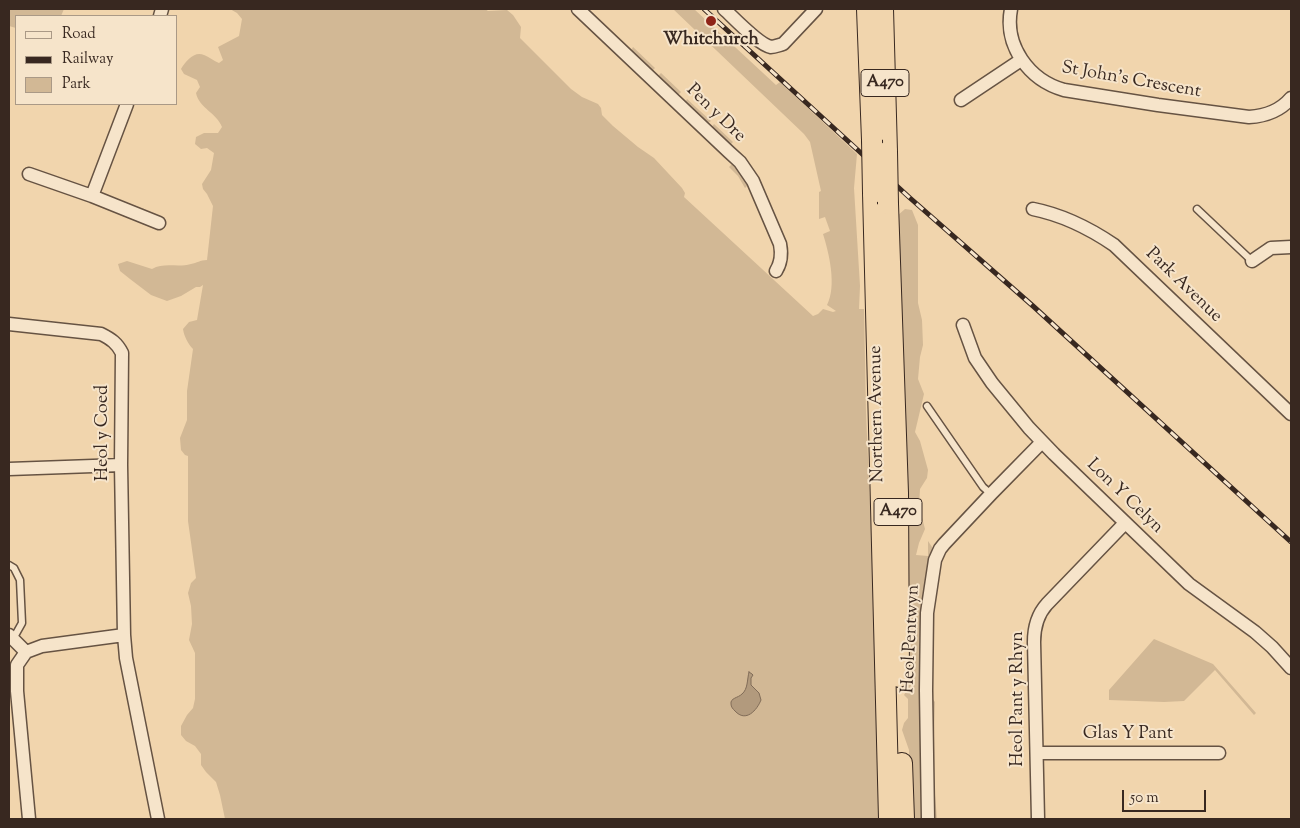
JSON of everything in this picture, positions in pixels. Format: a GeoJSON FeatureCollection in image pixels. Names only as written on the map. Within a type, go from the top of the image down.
{"type":"FeatureCollection","features":[{"type":"Feature","properties":{"kind":"highway","name":"Northern Avenue"},"geometry":{"type":"LineString","coordinates":[[867,9],[879,146],[898,493],[898,630],[904,819]]}},
{"type":"Feature","properties":{"kind":"highway","name":"Northern Avenue"},"geometry":{"type":"LineString","coordinates":[[879,146],[883,9]]}},
{"type":"Feature","properties":{"kind":"highway","name":"Northern Avenue"},"geometry":{"type":"LineString","coordinates":[[881,198],[890,819]]}},
{"type":"Feature","properties":{"kind":"street","name":"Pen y Dre"},"geometry":{"type":"LineString","coordinates":[[578,9],[748,172],[780,244],[782,252],[776,271]]}},
{"type":"Feature","properties":{"kind":"street"},"geometry":{"type":"LineString","coordinates":[[724,9],[759,41],[771,47],[783,44],[816,9]]}},
{"type":"Feature","properties":{"kind":"street","name":"St John's Crescent"},"geometry":{"type":"LineString","coordinates":[[1011,9],[1010,24],[1012,35],[1021,60],[1036,76],[1064,90],[1249,117],[1259,116],[1280,109],[1291,98]]}},
{"type":"Feature","properties":{"kind":"street"},"geometry":{"type":"LineString","coordinates":[[962,100],[1021,60]]}},
{"type":"Feature","properties":{"kind":"street"},"geometry":{"type":"LineString","coordinates":[[92,196],[127,105]]}},
{"type":"Feature","properties":{"kind":"street"},"geometry":{"type":"LineString","coordinates":[[29,174],[159,222]]}},
{"type":"Feature","properties":{"kind":"street","name":"Park Avenue"},"geometry":{"type":"LineString","coordinates":[[1033,209],[1066,218],[1087,228],[1114,245],[1291,414]]}},
{"type":"Feature","properties":{"kind":"street"},"geometry":{"type":"LineString","coordinates":[[1252,261],[1271,248],[1291,247]]}},
{"type":"Feature","properties":{"kind":"street","name":"Heol y Coed"},"geometry":{"type":"LineString","coordinates":[[9,324],[101,334],[110,338],[118,345],[122,353],[121,465],[124,635],[126,658],[158,819]]}},
{"type":"Feature","properties":{"kind":"street","name":"Lon Y Celyn"},"geometry":{"type":"LineString","coordinates":[[963,325],[975,358],[983,371],[1005,400],[1042,442],[1189,584],[1255,632],[1291,668]]}},
{"type":"Feature","properties":{"kind":"street","name":"Heol Pentwyn"},"geometry":{"type":"LineString","coordinates":[[928,819],[927,613],[933,571],[938,554],[944,544],[1042,442]]}},
{"type":"Feature","properties":{"kind":"street"},"geometry":{"type":"LineString","coordinates":[[9,469],[121,465]]}},
{"type":"Feature","properties":{"kind":"street","name":"Heol Pant y Rhyn"},"geometry":{"type":"LineString","coordinates":[[1038,819],[1035,624],[1047,604],[1126,523]]}},
{"type":"Feature","properties":{"kind":"street"},"geometry":{"type":"LineString","coordinates":[[29,819],[17,665],[26,652],[42,646],[124,635]]}},
{"type":"Feature","properties":{"kind":"street"},"geometry":{"type":"LineString","coordinates":[[11,637],[26,652]]}},
{"type":"Feature","properties":{"kind":"street","name":"Glas Y Pant"},"geometry":{"type":"LineString","coordinates":[[1037,753],[1219,753]]}},
{"type":"Feature","properties":{"kind":"lane"},"geometry":{"type":"LineString","coordinates":[[1197,209],[1252,261]]}},
{"type":"Feature","properties":{"kind":"lane"},"geometry":{"type":"LineString","coordinates":[[927,406],[983,487],[991,494]]}},
{"type":"Feature","properties":{"kind":"lane"},"geometry":{"type":"LineString","coordinates":[[9,565],[14,568],[20,580],[22,622],[11,637]]}},
{"type":"Feature","properties":{"kind":"green space"},"geometry":{"type":"Polygon","coordinates":[[[9,9],[64,9],[61,15],[15,15],[15,28],[9,26],[9,9]]]}},
{"type":"Feature","properties":{"kind":"green space"},"geometry":{"type":"Polygon","coordinates":[[[230,9],[507,10],[521,27],[520,38],[571,89],[582,97],[598,104],[602,115],[613,126],[654,158],[682,188],[685,193],[684,197],[813,316],[823,309],[836,311],[827,305],[832,279],[828,250],[823,234],[830,231],[825,217],[819,219],[819,192],[821,191],[810,142],[804,134],[673,9],[694,9],[776,85],[780,82],[857,154],[854,188],[860,286],[859,309],[864,309],[866,413],[884,819],[225,819],[216,782],[201,765],[201,754],[195,746],[186,741],[181,735],[181,726],[193,708],[195,699],[195,653],[189,640],[192,624],[188,593],[191,583],[196,578],[188,521],[188,456],[181,450],[180,438],[187,420],[187,391],[193,349],[189,345],[183,329],[189,322],[197,320],[203,285],[167,301],[151,295],[120,271],[118,264],[127,261],[152,269],[161,266],[193,264],[207,260],[213,206],[202,184],[211,170],[214,153],[207,148],[201,149],[195,144],[196,137],[204,133],[218,133],[222,127],[220,122],[204,107],[198,98],[196,93],[200,87],[197,80],[184,74],[181,69],[188,60],[197,54],[204,55],[219,63],[223,60],[218,47],[239,36],[242,19],[230,9]]]}},
{"type":"Feature","properties":{"kind":"green space"},"geometry":{"type":"Polygon","coordinates":[[[633,47],[655,68],[653,70],[631,51],[633,47]]]}},
{"type":"Feature","properties":{"kind":"green space"},"geometry":{"type":"Polygon","coordinates":[[[661,73],[681,92],[678,95],[658,76],[661,73]]]}},
{"type":"Feature","properties":{"kind":"green space"},"geometry":{"type":"Polygon","coordinates":[[[687,99],[711,121],[708,123],[685,103],[687,99]]]}},
{"type":"Feature","properties":{"kind":"green space"},"geometry":{"type":"Polygon","coordinates":[[[714,124],[733,142],[730,145],[711,128],[714,124]]]}},
{"type":"Feature","properties":{"kind":"green space"},"geometry":{"type":"Polygon","coordinates":[[[732,164],[740,171],[748,185],[745,188],[738,176],[729,167],[732,164]]]}},
{"type":"Feature","properties":{"kind":"green space"},"geometry":{"type":"Polygon","coordinates":[[[905,209],[912,210],[918,225],[918,303],[922,320],[923,345],[918,379],[924,394],[915,432],[920,441],[928,470],[927,478],[920,489],[919,506],[925,529],[916,555],[928,556],[928,541],[933,552],[922,637],[919,641],[919,647],[925,651],[932,698],[935,702],[933,770],[937,819],[908,819],[909,750],[902,730],[908,718],[908,699],[904,695],[908,688],[897,216],[905,209]]]}},
{"type":"Feature","properties":{"kind":"green space"},"geometry":{"type":"Polygon","coordinates":[[[1154,639],[1213,664],[1256,713],[1254,715],[1215,670],[1184,701],[1109,700],[1109,690],[1154,639]]]}},
{"type":"Feature","properties":{"kind":"shaded area"},"geometry":{"type":"Polygon","coordinates":[[[749,672],[753,675],[751,685],[759,693],[761,700],[751,714],[743,716],[731,706],[731,702],[744,692],[749,672]]]}},
{"type":"Feature","properties":{"kind":"railway"},"geometry":{"type":"LineString","coordinates":[[704,9],[1291,542]]}},
{"type":"Feature","properties":{"kind":"place","name":"Whitchurch"},"geometry":{"type":"Point","coordinates":[711,21]}}]}
